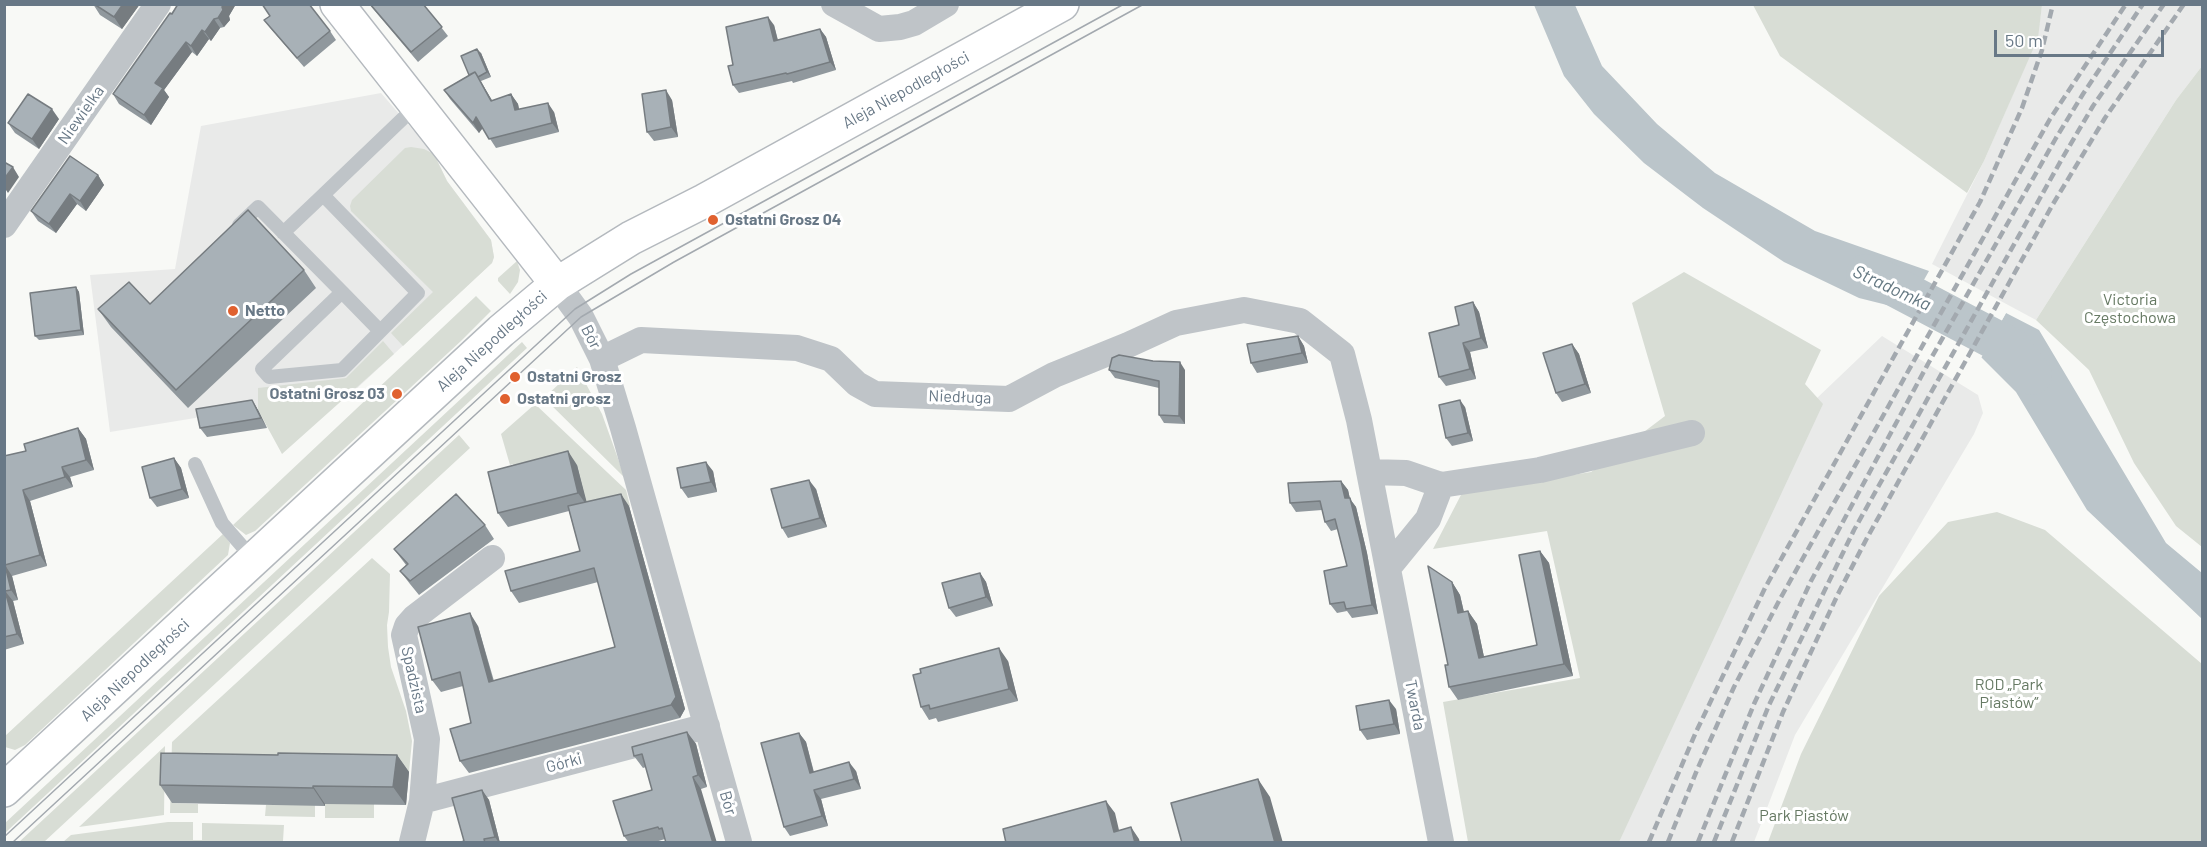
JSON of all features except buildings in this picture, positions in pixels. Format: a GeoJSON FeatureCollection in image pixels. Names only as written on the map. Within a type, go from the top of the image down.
{"type":"FeatureCollection","features":[{"type":"Feature","properties":{"kind":"street","name":"Niewielka"},"geometry":{"type":"LineString","coordinates":[[4,225],[158,4]]}},
{"type":"Feature","properties":{"kind":"street","name":"Bór"},"geometry":{"type":"LineString","coordinates":[[338,4],[557,284],[581,317],[602,359],[739,843]]}},
{"type":"Feature","properties":{"kind":"street"},"geometry":{"type":"LineString","coordinates":[[834,4],[879,28],[900,27],[914,22],[946,4]]}},
{"type":"Feature","properties":{"kind":"street","name":"Aleja Niepodległości"},"geometry":{"type":"LineString","coordinates":[[10,776],[254,560],[501,331],[557,284],[631,238],[704,201],[1062,4]]}},
{"type":"Feature","properties":{"kind":"street","name":"Niedługa"},"geometry":{"type":"LineString","coordinates":[[602,359],[641,340],[796,348],[831,359],[857,384],[875,394],[1009,399],[1054,375],[1176,323],[1244,310],[1300,321],[1342,354]]}},
{"type":"Feature","properties":{"kind":"street","name":"Twarda"},"geometry":{"type":"LineString","coordinates":[[1342,354],[1359,420],[1441,843]]}},
{"type":"Feature","properties":{"kind":"street"},"geometry":{"type":"LineString","coordinates":[[1369,472],[1406,473],[1441,485],[1540,470],[1692,433]]}},
{"type":"Feature","properties":{"kind":"street"},"geometry":{"type":"LineString","coordinates":[[1388,568],[1428,519],[1441,485]]}},
{"type":"Feature","properties":{"kind":"street","name":"Spadzista"},"geometry":{"type":"LineString","coordinates":[[412,843],[422,801],[427,739],[404,635],[415,617],[492,558]]}},
{"type":"Feature","properties":{"kind":"street","name":"Górki"},"geometry":{"type":"LineString","coordinates":[[422,801],[707,726]]}},
{"type":"Feature","properties":{"kind":"lane"},"geometry":{"type":"LineString","coordinates":[[283,233],[417,105]]}},
{"type":"Feature","properties":{"kind":"lane"},"geometry":{"type":"LineString","coordinates":[[323,195],[418,293],[342,370],[269,377],[262,369],[342,292]]}},
{"type":"Feature","properties":{"kind":"lane"},"geometry":{"type":"LineString","coordinates":[[233,231],[258,207],[380,331]]}},
{"type":"Feature","properties":{"kind":"lane"},"geometry":{"type":"LineString","coordinates":[[195,464],[222,523],[254,560]]}},
{"type":"Feature","properties":{"kind":"shaded area"},"geometry":{"type":"Polygon","coordinates":[[[2042,5],[2202,5],[2202,66],[2176,100],[2036,320],[1932,264],[1984,161],[2037,38],[2042,5]]]}},
{"type":"Feature","properties":{"kind":"shaded area"},"geometry":{"type":"Polygon","coordinates":[[[381,93],[434,154],[447,181],[491,240],[494,257],[492,263],[353,392],[110,432],[90,275],[175,269],[201,126],[381,93]]]}},
{"type":"Feature","properties":{"kind":"shaded area"},"geometry":{"type":"Polygon","coordinates":[[[1882,336],[1978,395],[1983,413],[1974,434],[1795,735],[1754,842],[1608,842],[1793,421],[1882,336]]]}},
{"type":"Feature","properties":{"kind":"green space"},"geometry":{"type":"Polygon","coordinates":[[[1753,5],[2042,5],[2038,38],[1984,161],[1967,193],[1780,56],[1753,5]]]}},
{"type":"Feature","properties":{"kind":"green space","name":"Victoria Częstochowa"},"geometry":{"type":"Polygon","coordinates":[[[2202,66],[2202,547],[2176,526],[2134,463],[2089,370],[2036,320],[2176,100],[2202,66]]]}},
{"type":"Feature","properties":{"kind":"green space"},"geometry":{"type":"Polygon","coordinates":[[[405,148],[424,149],[434,154],[447,181],[491,240],[494,257],[492,263],[403,346],[391,333],[433,292],[351,211],[350,206],[352,200],[405,148]]]}},
{"type":"Feature","properties":{"kind":"green space"},"geometry":{"type":"Polygon","coordinates":[[[517,261],[520,270],[518,282],[510,294],[498,278],[517,261]]]}},
{"type":"Feature","properties":{"kind":"green space"},"geometry":{"type":"Polygon","coordinates":[[[1684,272],[1821,350],[1805,384],[1823,404],[1619,842],[1468,842],[1443,702],[1580,678],[1547,531],[1433,549],[1462,493],[1591,472],[1665,416],[1632,303],[1684,272]]]}},
{"type":"Feature","properties":{"kind":"green space"},"geometry":{"type":"Polygon","coordinates":[[[476,296],[491,311],[461,341],[255,531],[246,535],[233,525],[476,296]]]}},
{"type":"Feature","properties":{"kind":"green space"},"geometry":{"type":"Polygon","coordinates":[[[383,341],[394,354],[282,454],[258,410],[258,388],[346,378],[383,341]]]}},
{"type":"Feature","properties":{"kind":"green space"},"geometry":{"type":"Polygon","coordinates":[[[522,342],[527,348],[5,833],[5,823],[522,342]]]}},
{"type":"Feature","properties":{"kind":"green space"},"geometry":{"type":"Polygon","coordinates":[[[577,367],[602,414],[625,478],[544,398],[577,367]]]}},
{"type":"Feature","properties":{"kind":"green space"},"geometry":{"type":"Polygon","coordinates":[[[535,404],[626,490],[630,506],[587,516],[517,481],[501,434],[535,404]]]}},
{"type":"Feature","properties":{"kind":"green space"},"geometry":{"type":"Polygon","coordinates":[[[459,435],[470,448],[44,842],[19,842],[459,435]]]}},
{"type":"Feature","properties":{"kind":"green space","name":"ROD „Park Piastów”"},"geometry":{"type":"Polygon","coordinates":[[[1997,512],[2045,530],[2202,664],[2202,842],[1768,842],[1801,754],[1879,596],[1948,522],[1997,512]]]}},
{"type":"Feature","properties":{"kind":"green space"},"geometry":{"type":"Polygon","coordinates":[[[223,534],[230,543],[228,555],[25,745],[15,750],[5,747],[5,736],[223,534]]]}},
{"type":"Feature","properties":{"kind":"green space"},"geometry":{"type":"Polygon","coordinates":[[[372,558],[390,574],[388,647],[391,667],[406,711],[412,741],[409,772],[172,803],[198,804],[198,813],[170,813],[172,742],[372,558]]]}},
{"type":"Feature","properties":{"kind":"green space"},"geometry":{"type":"Polygon","coordinates":[[[165,746],[164,815],[79,827],[165,746]]]}},
{"type":"Feature","properties":{"kind":"green space"},"geometry":{"type":"Polygon","coordinates":[[[315,804],[315,817],[265,816],[266,805],[315,804]]]}},
{"type":"Feature","properties":{"kind":"green space"},"geometry":{"type":"Polygon","coordinates":[[[325,804],[374,804],[374,818],[325,818],[325,804]]]}},
{"type":"Feature","properties":{"kind":"green space"},"geometry":{"type":"Polygon","coordinates":[[[168,822],[193,822],[193,840],[202,840],[202,823],[284,825],[283,841],[297,842],[63,842],[71,835],[168,822]]]}},
{"type":"Feature","properties":{"kind":"water"},"geometry":{"type":"Polygon","coordinates":[[[1534,5],[1575,5],[1602,66],[1657,124],[1715,173],[1815,231],[1929,271],[1907,310],[1859,298],[1784,262],[1703,208],[1644,163],[1594,114],[1564,76],[1534,5]]]}},
{"type":"Feature","properties":{"kind":"water"},"geometry":{"type":"Polygon","coordinates":[[[2006,313],[2039,330],[2166,543],[2202,573],[2202,619],[2087,510],[2016,392],[1981,357],[2006,313]]]}},
{"type":"Feature","properties":{"kind":"pier"},"geometry":{"type":"Polygon","coordinates":[[[2005,310],[2007,311],[1980,360],[1978,356],[2005,310]]]}},
{"type":"Feature","properties":{"kind":"waterway","name":"Stradomka"},"geometry":{"type":"LineString","coordinates":[[1866,274],[1882,280],[2011,348],[2032,375]]}},
{"type":"Feature","properties":{"kind":"tram line"},"geometry":{"type":"LineString","coordinates":[[4,837],[575,309],[631,274],[1124,4]]}},
{"type":"Feature","properties":{"kind":"tram line"},"geometry":{"type":"LineString","coordinates":[[13,842],[581,317],[674,262],[1144,4]]}},
{"type":"Feature","properties":{"kind":"railway"},"geometry":{"type":"LineString","coordinates":[[1649,842],[1696,732],[1765,588],[1980,202],[2022,108],[2042,50],[2053,4]]}},
{"type":"Feature","properties":{"kind":"railway"},"geometry":{"type":"LineString","coordinates":[[1668,842],[1734,687],[1780,599],[2050,119],[2126,4]]}},
{"type":"Feature","properties":{"kind":"railway"},"geometry":{"type":"LineString","coordinates":[[1698,842],[1754,704],[1811,581],[1929,362],[2056,138],[2143,4]]}},
{"type":"Feature","properties":{"kind":"railway"},"geometry":{"type":"LineString","coordinates":[[1714,842],[1769,705],[1854,530],[2093,106],[2164,4]]}},
{"type":"Feature","properties":{"kind":"railway"},"geometry":{"type":"LineString","coordinates":[[1732,842],[1783,712],[1867,538],[2053,204],[2105,118],[2184,4]]}},
{"type":"Feature","properties":{"kind":"place","name":"Ostatni Grosz 04"},"geometry":{"type":"Point","coordinates":[713,220]}},
{"type":"Feature","properties":{"kind":"place","name":"Netto"},"geometry":{"type":"Point","coordinates":[233,311]}},
{"type":"Feature","properties":{"kind":"place","name":"Ostatni Grosz"},"geometry":{"type":"Point","coordinates":[515,377]}},
{"type":"Feature","properties":{"kind":"place","name":"Ostatni Grosz 03"},"geometry":{"type":"Point","coordinates":[397,394]}},
{"type":"Feature","properties":{"kind":"place","name":"Ostatni grosz"},"geometry":{"type":"Point","coordinates":[505,399]}},
{"type":"Feature","properties":{"kind":"park label","name":"Park Piastów"},"geometry":{"type":"Point","coordinates":[1804,816]}}]}
